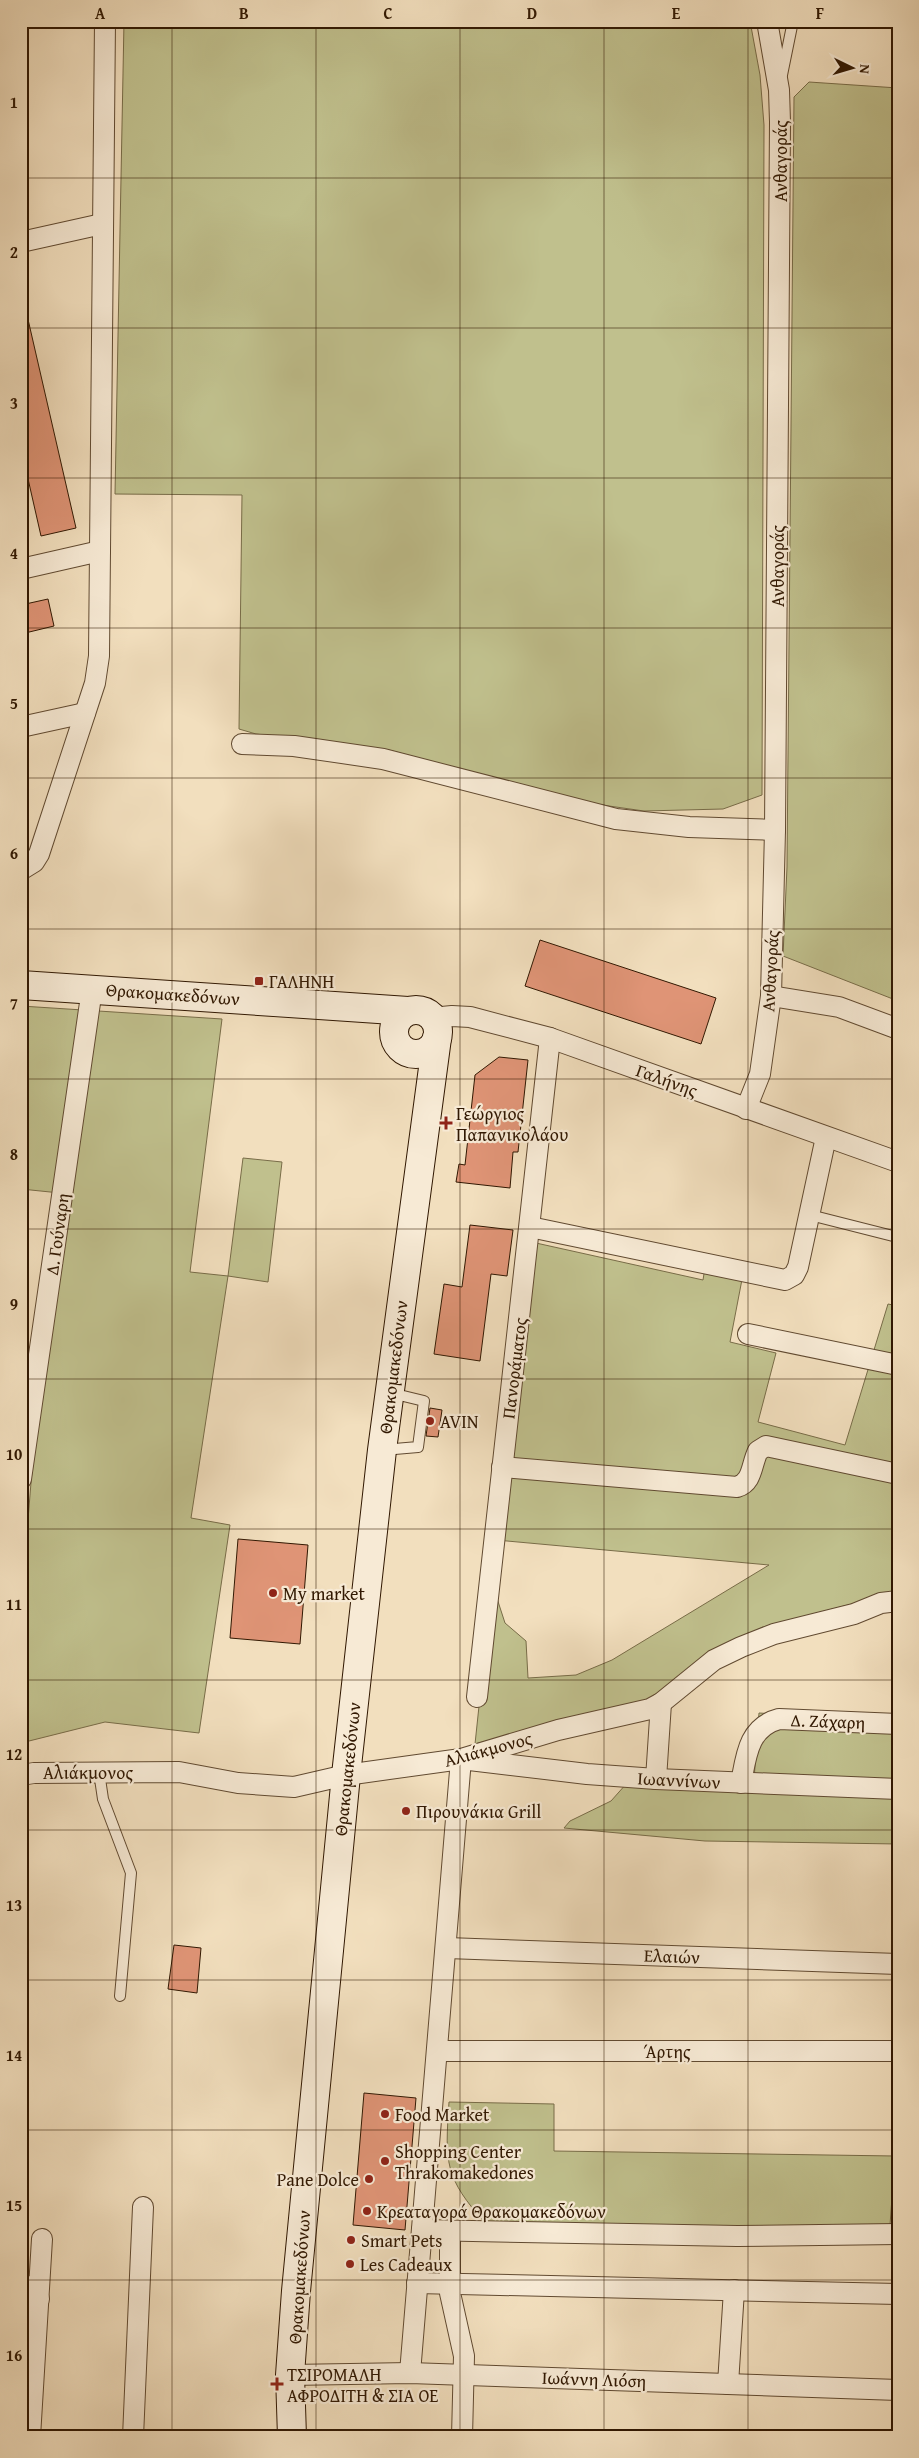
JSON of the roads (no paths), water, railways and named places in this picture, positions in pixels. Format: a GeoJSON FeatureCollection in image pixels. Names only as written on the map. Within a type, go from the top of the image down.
{"type":"FeatureCollection","features":[{"type":"Feature","properties":{"kind":"main road","name":"Θρακομακεδόνων"},"geometry":{"type":"LineString","coordinates":[[21,985],[324,1007],[426,1022],[428,1104],[382,1450],[346,1775],[296,2291],[290,2375],[292,2437]]}},
{"type":"Feature","properties":{"kind":"main road","name":"Θρακομακεδόνων"},"geometry":{"type":"LineString","coordinates":[[324,1007],[359,1018],[402,1045],[428,1104]]}},
{"type":"Feature","properties":{"kind":"main road"},"geometry":{"type":"LineString","coordinates":[[402,1014],[426,1022],[429,1049],[423,1053],[402,1045],[395,1025],[402,1014]]}},
{"type":"Feature","properties":{"kind":"street"},"geometry":{"type":"LineString","coordinates":[[21,870],[34,862],[39,854],[98,670],[105,21]]}},
{"type":"Feature","properties":{"kind":"street","name":"Ανθαγοράς"},"geometry":{"type":"LineString","coordinates":[[746,1109],[760,1074],[771,996],[775,830],[780,164],[779,90],[767,21]]}},
{"type":"Feature","properties":{"kind":"street"},"geometry":{"type":"LineString","coordinates":[[21,242],[102,224]]}},
{"type":"Feature","properties":{"kind":"street"},"geometry":{"type":"LineString","coordinates":[[21,569],[100,551]]}},
{"type":"Feature","properties":{"kind":"street"},"geometry":{"type":"LineString","coordinates":[[21,727],[85,713]]}},
{"type":"Feature","properties":{"kind":"street"},"geometry":{"type":"LineString","coordinates":[[242,744],[294,746],[382,759],[423,768],[581,812],[616,819],[689,827],[775,830]]}},
{"type":"Feature","properties":{"kind":"street","name":"Δ. Γούναρη"},"geometry":{"type":"LineString","coordinates":[[21,1478],[92,989]]}},
{"type":"Feature","properties":{"kind":"street"},"geometry":{"type":"LineString","coordinates":[[771,996],[838,1008],[898,1028]]}},
{"type":"Feature","properties":{"kind":"street","name":"Γαλήνης"},"geometry":{"type":"LineString","coordinates":[[426,1022],[466,1017],[550,1038],[898,1162]]}},
{"type":"Feature","properties":{"kind":"street","name":"Πανοράματος"},"geometry":{"type":"LineString","coordinates":[[477,1697],[550,1038]]}},
{"type":"Feature","properties":{"kind":"street"},"geometry":{"type":"LineString","coordinates":[[530,1227],[785,1280],[794,1275],[798,1267],[826,1137]]}},
{"type":"Feature","properties":{"kind":"street"},"geometry":{"type":"LineString","coordinates":[[748,1334],[898,1365]]}},
{"type":"Feature","properties":{"kind":"street"},"geometry":{"type":"LineString","coordinates":[[502,1467],[737,1487],[744,1485],[749,1479],[758,1451],[766,1446],[898,1474]]}},
{"type":"Feature","properties":{"kind":"street","name":"Αλιάκμονος"},"geometry":{"type":"LineString","coordinates":[[21,1775],[34,1773],[180,1772],[238,1783],[294,1788],[346,1775],[461,1759],[558,1730],[632,1714],[661,1703],[714,1660],[741,1647],[774,1634],[854,1614],[881,1603],[898,1601]]}},
{"type":"Feature","properties":{"kind":"street"},"geometry":{"type":"LineString","coordinates":[[656,1779],[661,1703]]}},
{"type":"Feature","properties":{"kind":"street","name":"Δ. Ζάχαρη"},"geometry":{"type":"LineString","coordinates":[[741,1783],[748,1746],[770,1722],[779,1719],[898,1724]]}},
{"type":"Feature","properties":{"kind":"street"},"geometry":{"type":"LineString","coordinates":[[410,2373],[447,1948],[461,1759]]}},
{"type":"Feature","properties":{"kind":"street","name":"Ιωαννίνων"},"geometry":{"type":"LineString","coordinates":[[461,1759],[587,1774],[656,1779],[898,1789]]}},
{"type":"Feature","properties":{"kind":"street","name":"Ελαιών"},"geometry":{"type":"LineString","coordinates":[[447,1948],[898,1964]]}},
{"type":"Feature","properties":{"kind":"street","name":"Άρτης"},"geometry":{"type":"LineString","coordinates":[[437,2051],[898,2051]]}},
{"type":"Feature","properties":{"kind":"street"},"geometry":{"type":"LineString","coordinates":[[133,2437],[143,2207]]}},
{"type":"Feature","properties":{"kind":"street"},"geometry":{"type":"LineString","coordinates":[[422,2230],[737,2236],[898,2234]]}},
{"type":"Feature","properties":{"kind":"street"},"geometry":{"type":"LineString","coordinates":[[450,2231],[449,2283],[452,2307],[464,2356],[462,2437]]}},
{"type":"Feature","properties":{"kind":"street"},"geometry":{"type":"LineString","coordinates":[[30,2437],[26,2418],[39,2300],[42,2239]]}},
{"type":"Feature","properties":{"kind":"street"},"geometry":{"type":"LineString","coordinates":[[21,2282],[39,2300]]}},
{"type":"Feature","properties":{"kind":"street"},"geometry":{"type":"LineString","coordinates":[[417,2283],[898,2294]]}},
{"type":"Feature","properties":{"kind":"street"},"geometry":{"type":"LineString","coordinates":[[728,2384],[734,2290]]}},
{"type":"Feature","properties":{"kind":"street","name":"Ιωάννη Λιόση"},"geometry":{"type":"LineString","coordinates":[[290,2375],[410,2373],[898,2390]]}},
{"type":"Feature","properties":{"kind":"lane"},"geometry":{"type":"LineString","coordinates":[[779,90],[793,21]]}},
{"type":"Feature","properties":{"kind":"lane"},"geometry":{"type":"LineString","coordinates":[[810,1216],[893,1236]]}},
{"type":"Feature","properties":{"kind":"lane"},"geometry":{"type":"LineString","coordinates":[[382,1450],[418,1447],[424,1401],[389,1393]]}},
{"type":"Feature","properties":{"kind":"lane"},"geometry":{"type":"LineString","coordinates":[[98,1772],[103,1799],[131,1873],[120,1996]]}},
{"type":"Feature","properties":{"kind":"place","name":"ΓΑΛΗΝΗ"},"geometry":{"type":"Point","coordinates":[259,981]}},
{"type":"Feature","properties":{"kind":"place","name":"Γεώργιος Παπανικολάου"},"geometry":{"type":"Point","coordinates":[446,1123]}},
{"type":"Feature","properties":{"kind":"place","name":"AVIN"},"geometry":{"type":"Point","coordinates":[430,1421]}},
{"type":"Feature","properties":{"kind":"place","name":"My market"},"geometry":{"type":"Point","coordinates":[273,1593]}},
{"type":"Feature","properties":{"kind":"place","name":"Πιρουνάκια Grill"},"geometry":{"type":"Point","coordinates":[406,1811]}},
{"type":"Feature","properties":{"kind":"place","name":"Food Market"},"geometry":{"type":"Point","coordinates":[385,2114]}},
{"type":"Feature","properties":{"kind":"place","name":"Shopping Center Thrakomakedones"},"geometry":{"type":"Point","coordinates":[385,2161]}},
{"type":"Feature","properties":{"kind":"place","name":"Pane Dolce"},"geometry":{"type":"Point","coordinates":[369,2179]}},
{"type":"Feature","properties":{"kind":"place","name":"Κρεαταγορά Θρακομακεδόνων"},"geometry":{"type":"Point","coordinates":[367,2211]}},
{"type":"Feature","properties":{"kind":"place","name":"Smart Pets"},"geometry":{"type":"Point","coordinates":[351,2240]}},
{"type":"Feature","properties":{"kind":"place","name":"Les Cadeaux"},"geometry":{"type":"Point","coordinates":[350,2264]}},
{"type":"Feature","properties":{"kind":"place","name":"ΤΣΙΡΟΜΑΛΗ ΑΦΡΟΔΙΤΗ & ΣΙΑ ΟΕ"},"geometry":{"type":"Point","coordinates":[277,2384]}}]}
